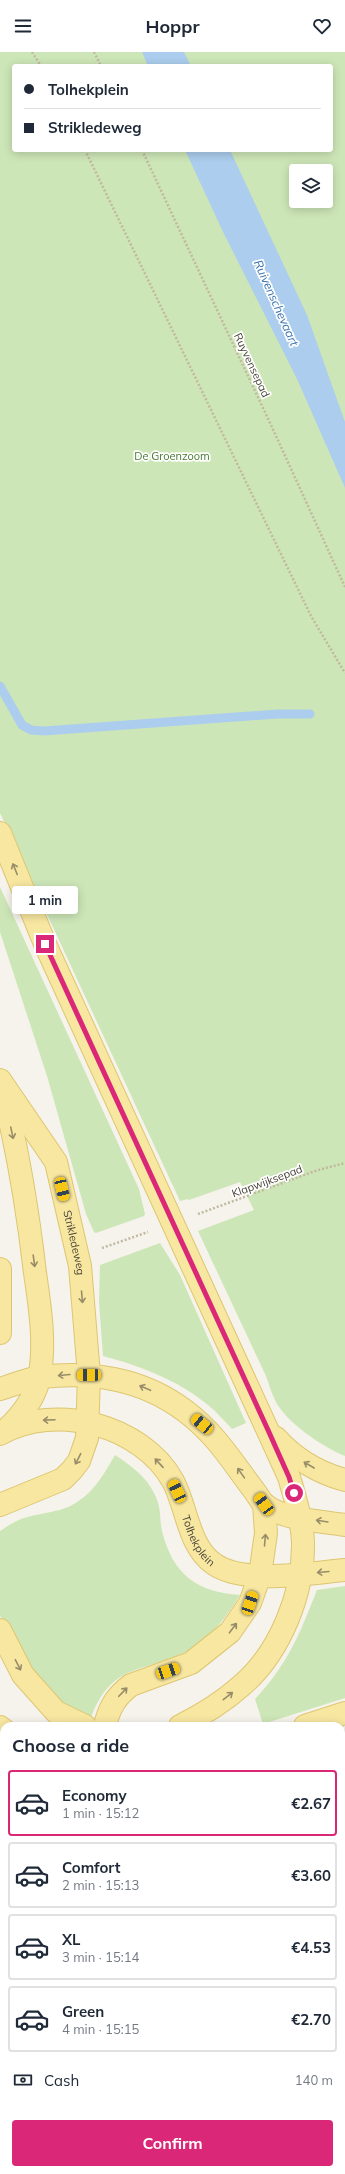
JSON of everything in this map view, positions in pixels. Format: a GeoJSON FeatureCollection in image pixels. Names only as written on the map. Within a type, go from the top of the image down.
{"type":"FeatureCollection","features":[{"type":"Feature","properties":{"kind":"main road"},"geometry":{"type":"LineString","coordinates":[[0,833],[45,944],[289,1477],[300,1518],[303,1542],[301,1574],[292,1608],[282,1630],[255,1672],[228,1697],[190,1722]]}},
{"type":"Feature","properties":{"kind":"main road","name":"Strikledeweg"},"geometry":{"type":"LineString","coordinates":[[0,1081],[56,1162],[80,1266],[89,1375]]}},
{"type":"Feature","properties":{"kind":"main road","name":"Strikledeweg"},"geometry":{"type":"LineString","coordinates":[[0,1081],[16,1153],[34,1267],[41,1329],[42,1352],[39,1378]]}},
{"type":"Feature","properties":{"kind":"main road"},"geometry":{"type":"LineString","coordinates":[[0,1269],[0,1333]]}},
{"type":"Feature","properties":{"kind":"main road"},"geometry":{"type":"LineString","coordinates":[[0,1505],[63,1479],[79,1461],[87,1438],[89,1375]]}},
{"type":"Feature","properties":{"kind":"main road"},"geometry":{"type":"LineString","coordinates":[[0,1389],[39,1378],[89,1375],[116,1378],[145,1388],[168,1399],[202,1424],[228,1454],[264,1504],[287,1516],[345,1525]]}},
{"type":"Feature","properties":{"kind":"main road","name":"Tolhekplein"},"geometry":{"type":"LineString","coordinates":[[2,1432],[26,1407],[39,1378]]}},
{"type":"Feature","properties":{"kind":"main road","name":"Tolhekplein"},"geometry":{"type":"LineString","coordinates":[[2,1432],[35,1421],[64,1420],[88,1422],[109,1427],[144,1450],[159,1463],[172,1480],[198,1545],[205,1556],[215,1564],[231,1571],[260,1575],[301,1574],[345,1570]]}},
{"type":"Feature","properties":{"kind":"main road"},"geometry":{"type":"LineString","coordinates":[[268,1430],[281,1443],[307,1464],[334,1477],[345,1480]]}},
{"type":"Feature","properties":{"kind":"main road"},"geometry":{"type":"LineString","coordinates":[[106,1722],[113,1703],[123,1691],[131,1685],[191,1663],[230,1632],[250,1603],[260,1575],[266,1533],[264,1504]]}},
{"type":"Feature","properties":{"kind":"main road"},"geometry":{"type":"LineString","coordinates":[[0,1630],[23,1675],[56,1712],[77,1722]]}},
{"type":"Feature","properties":{"kind":"main road"},"geometry":{"type":"LineString","coordinates":[[317,1722],[345,1713]]}},
{"type":"Feature","properties":{"kind":"path"},"geometry":{"type":"LineString","coordinates":[[32,52],[40,64]]}},
{"type":"Feature","properties":{"kind":"path"},"geometry":{"type":"LineString","coordinates":[[94,52],[100,64]]}},
{"type":"Feature","properties":{"kind":"path"},"geometry":{"type":"LineString","coordinates":[[86,152],[311,616],[345,673]]}},
{"type":"Feature","properties":{"kind":"path","name":"Ruyvensepad"},"geometry":{"type":"LineString","coordinates":[[143,152],[345,587]]}},
{"type":"Feature","properties":{"kind":"path","name":"Klapwijksepad"},"geometry":{"type":"LineString","coordinates":[[195,1216],[318,1170],[345,1163]]}},
{"type":"Feature","properties":{"kind":"path"},"geometry":{"type":"LineString","coordinates":[[97,1250],[151,1231]]}},
{"type":"Feature","properties":{"kind":"green space","name":"De Groenzoom"},"geometry":{"type":"Polygon","coordinates":[[[0,52],[345,52],[345,1456],[326,1447],[306,1433],[287,1417],[280,1408],[198,1231],[254,1210],[240,1182],[189,1200],[180,1201],[0,813],[0,52]]]}},
{"type":"Feature","properties":{"kind":"green space"},"geometry":{"type":"Polygon","coordinates":[[[0,887],[139,1189],[145,1214],[144,1216],[96,1233],[94,1232],[86,1214],[47,1076],[0,932],[0,887]]]}},
{"type":"Feature","properties":{"kind":"green space"},"geometry":{"type":"Polygon","coordinates":[[[160,1243],[180,1275],[246,1423],[232,1429],[211,1408],[184,1388],[145,1369],[103,1356],[99,1302],[100,1265],[160,1243]]]}},
{"type":"Feature","properties":{"kind":"green space"},"geometry":{"type":"Polygon","coordinates":[[[115,1455],[137,1471],[151,1487],[157,1498],[162,1531],[167,1546],[180,1570],[199,1585],[211,1590],[240,1595],[212,1633],[197,1645],[173,1657],[131,1672],[119,1678],[109,1687],[99,1700],[91,1718],[62,1705],[28,1668],[7,1625],[0,1616],[0,1531],[26,1517],[63,1509],[77,1502],[94,1487],[115,1455]]]}},
{"type":"Feature","properties":{"kind":"green space"},"geometry":{"type":"Polygon","coordinates":[[[345,1586],[345,1698],[269,1722],[262,1722],[255,1699],[276,1673],[292,1648],[317,1590],[345,1586]]]}},
{"type":"Feature","properties":{"kind":"water"},"geometry":{"type":"Polygon","coordinates":[[[142,52],[184,52],[190,64],[147,64],[142,52]]]}},
{"type":"Feature","properties":{"kind":"water","name":"Ruivenschevaart"},"geometry":{"type":"Polygon","coordinates":[[[186,152],[231,152],[307,315],[345,422],[345,488],[297,379],[224,234],[186,152]]]}},
{"type":"Feature","properties":{"kind":"waterway"},"geometry":{"type":"LineString","coordinates":[[0,686],[22,725],[31,730],[44,731],[278,714],[310,714]]}},
{"type":"Feature","properties":{"kind":"route"},"geometry":{"type":"LineString","coordinates":[[45,944],[268,1430],[289,1477],[294,1493]]}}]}
